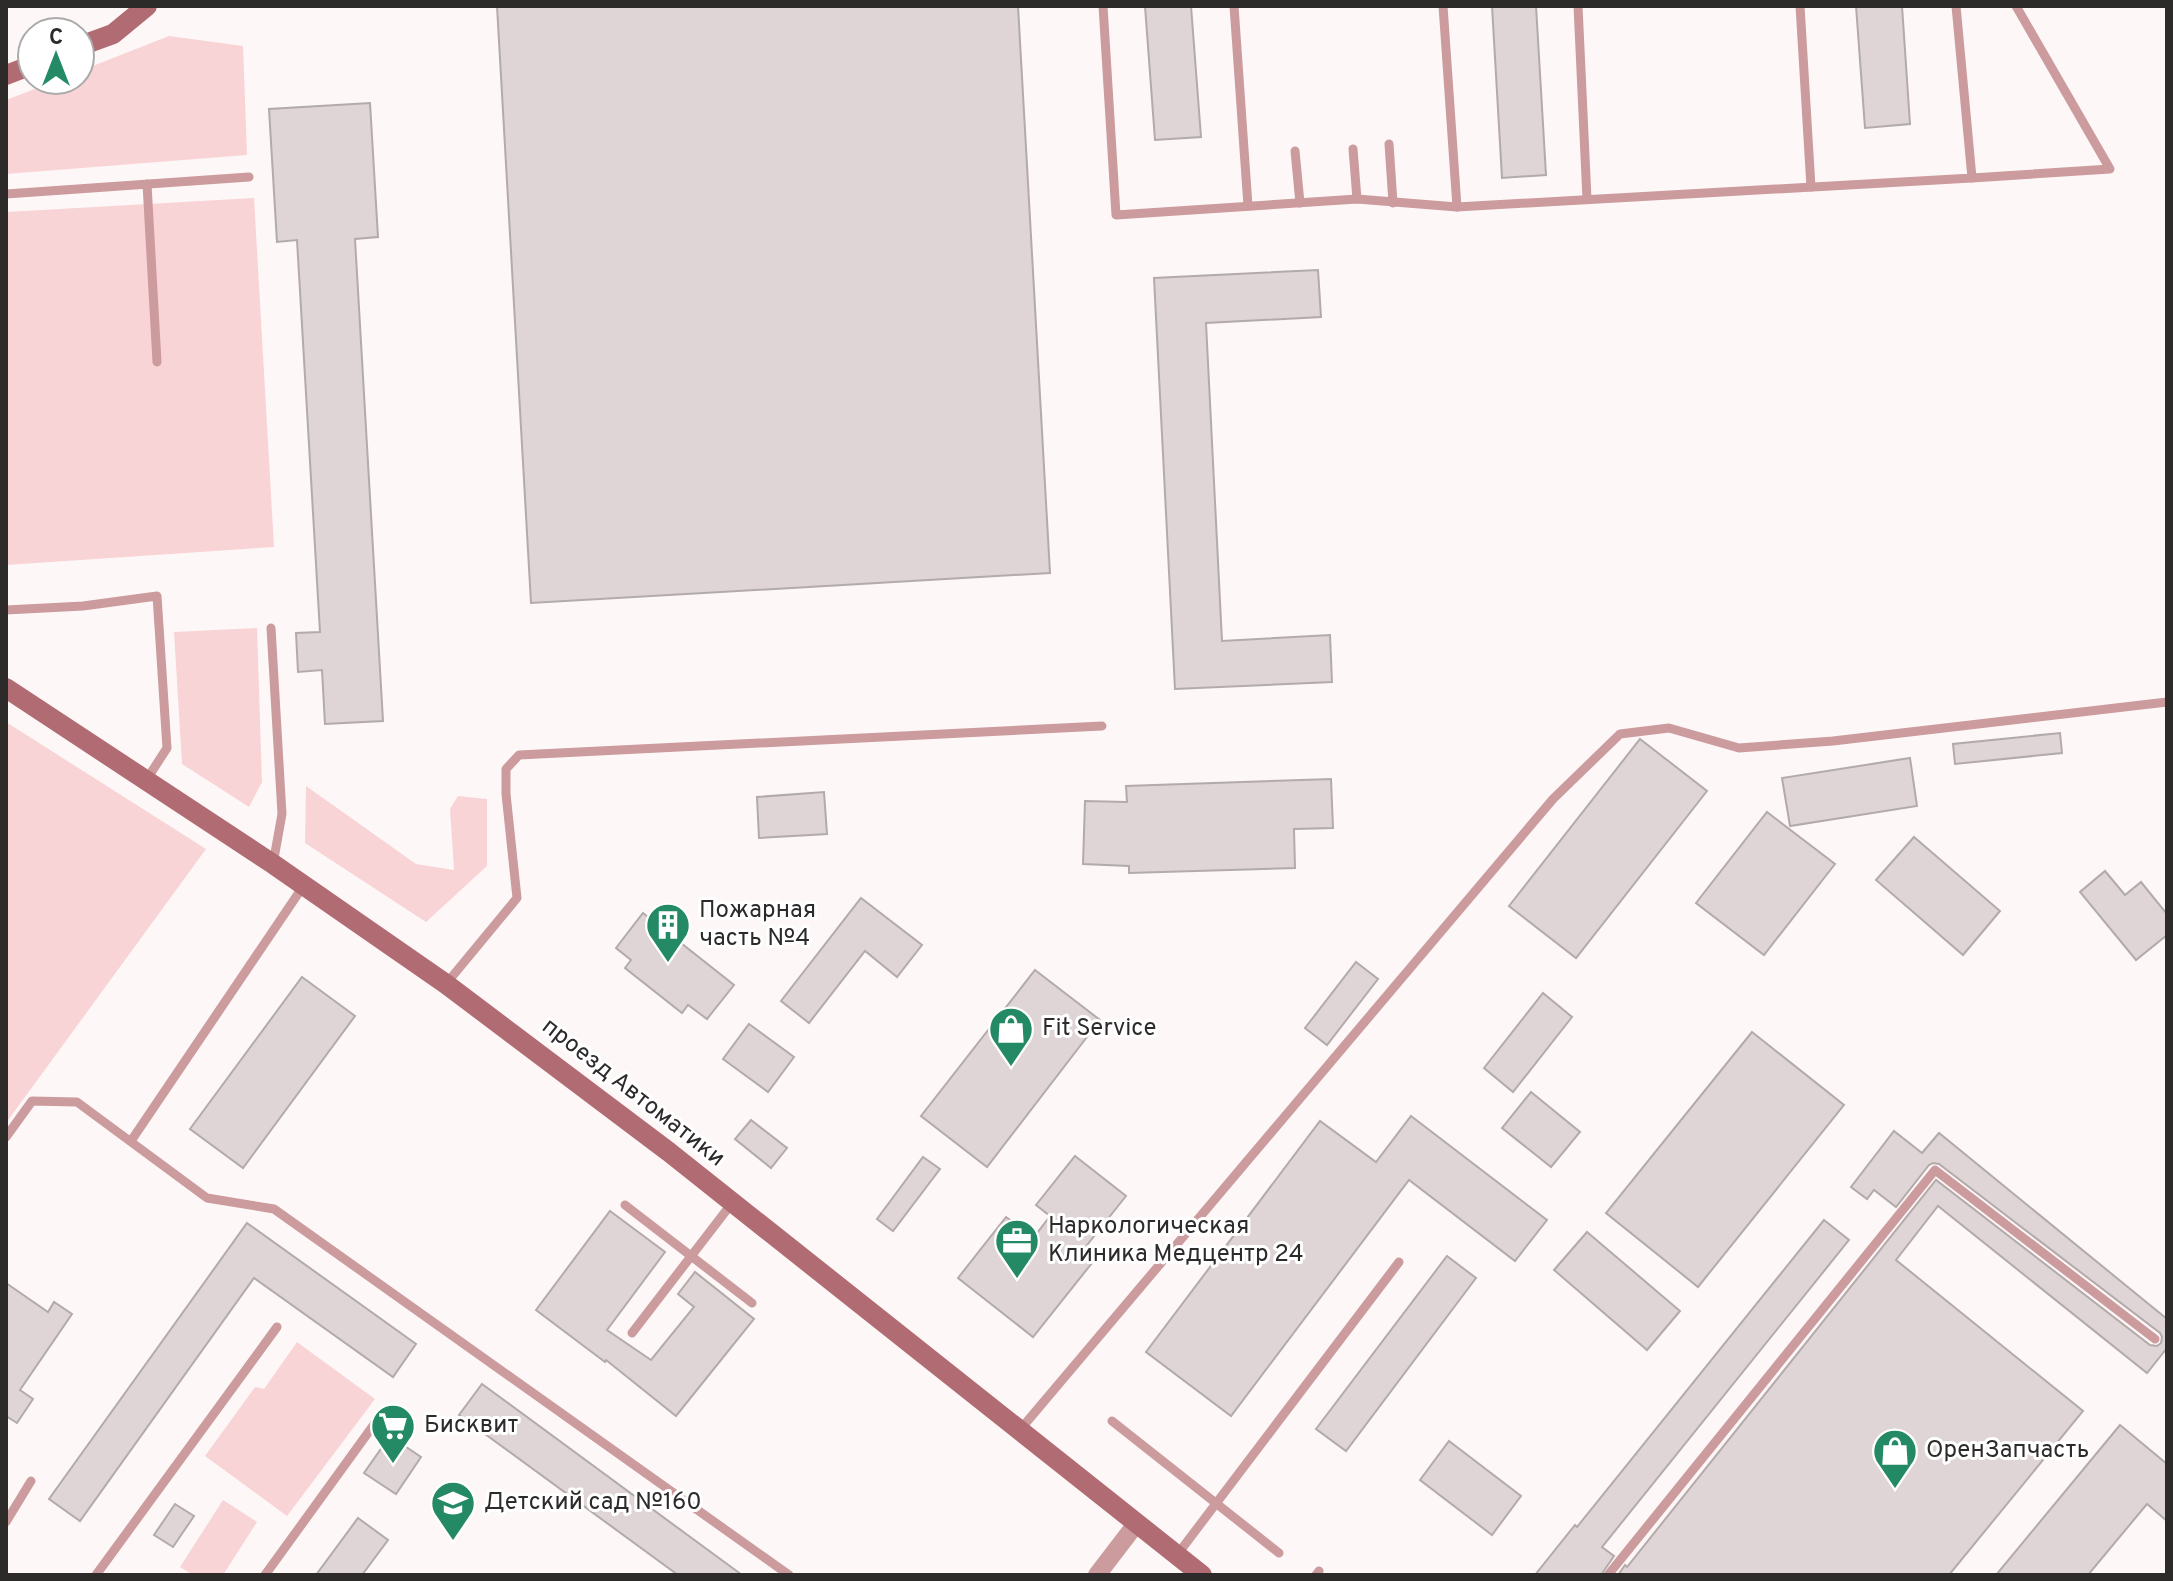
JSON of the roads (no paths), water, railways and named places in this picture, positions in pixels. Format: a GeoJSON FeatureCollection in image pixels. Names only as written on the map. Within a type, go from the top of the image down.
{"type":"FeatureCollection","features":[{"type":"Feature","properties":{"kind":"main road"},"geometry":{"type":"LineString","coordinates":[[96,40],[113,34],[147,6]]}},
{"type":"Feature","properties":{"kind":"main road","name":"проезд Автоматики"},"geometry":{"type":"LineString","coordinates":[[6,688],[147,779],[446,984],[669,1152],[1202,1575]]}},
{"type":"Feature","properties":{"kind":"street"},"geometry":{"type":"LineString","coordinates":[[1097,1575],[1136,1524]]}},
{"type":"Feature","properties":{"kind":"lane"},"geometry":{"type":"LineString","coordinates":[[1103,6],[1116,215],[1357,199],[1457,207],[2110,169],[2016,6]]}},
{"type":"Feature","properties":{"kind":"lane"},"geometry":{"type":"LineString","coordinates":[[1234,6],[1248,206]]}},
{"type":"Feature","properties":{"kind":"lane"},"geometry":{"type":"LineString","coordinates":[[1443,6],[1457,207]]}},
{"type":"Feature","properties":{"kind":"lane"},"geometry":{"type":"LineString","coordinates":[[1578,6],[1587,199]]}},
{"type":"Feature","properties":{"kind":"lane"},"geometry":{"type":"LineString","coordinates":[[1800,6],[1811,187]]}},
{"type":"Feature","properties":{"kind":"lane"},"geometry":{"type":"LineString","coordinates":[[1956,6],[1972,178]]}},
{"type":"Feature","properties":{"kind":"lane"},"geometry":{"type":"LineString","coordinates":[[1389,144],[1393,203]]}},
{"type":"Feature","properties":{"kind":"lane"},"geometry":{"type":"LineString","coordinates":[[1353,149],[1357,199]]}},
{"type":"Feature","properties":{"kind":"lane"},"geometry":{"type":"LineString","coordinates":[[1295,151],[1300,203]]}},
{"type":"Feature","properties":{"kind":"lane"},"geometry":{"type":"LineString","coordinates":[[6,194],[249,177]]}},
{"type":"Feature","properties":{"kind":"lane"},"geometry":{"type":"LineString","coordinates":[[147,184],[157,362]]}},
{"type":"Feature","properties":{"kind":"lane"},"geometry":{"type":"LineString","coordinates":[[6,610],[83,606],[157,596],[167,748],[147,779]]}},
{"type":"Feature","properties":{"kind":"lane"},"geometry":{"type":"LineString","coordinates":[[271,628],[282,814],[273,864]]}},
{"type":"Feature","properties":{"kind":"lane"},"geometry":{"type":"LineString","coordinates":[[1019,1431],[1553,799],[1620,734],[1669,728],[1739,748],[1833,741],[2167,702]]}},
{"type":"Feature","properties":{"kind":"lane"},"geometry":{"type":"LineString","coordinates":[[446,984],[517,898],[506,769],[519,755],[1102,726]]}},
{"type":"Feature","properties":{"kind":"lane"},"geometry":{"type":"LineString","coordinates":[[131,1141],[304,885]]}},
{"type":"Feature","properties":{"kind":"lane"},"geometry":{"type":"LineString","coordinates":[[6,1137],[32,1101],[77,1102],[207,1198],[274,1209],[789,1575]]}},
{"type":"Feature","properties":{"kind":"lane"},"geometry":{"type":"LineString","coordinates":[[1608,1575],[1935,1170],[2155,1339]]}},
{"type":"Feature","properties":{"kind":"lane"},"geometry":{"type":"LineString","coordinates":[[632,1333],[732,1203]]}},
{"type":"Feature","properties":{"kind":"lane"},"geometry":{"type":"LineString","coordinates":[[625,1205],[752,1303]]}},
{"type":"Feature","properties":{"kind":"lane"},"geometry":{"type":"LineString","coordinates":[[1177,1555],[1399,1262]]}},
{"type":"Feature","properties":{"kind":"lane"},"geometry":{"type":"LineString","coordinates":[[96,1575],[277,1327]]}},
{"type":"Feature","properties":{"kind":"lane"},"geometry":{"type":"LineString","coordinates":[[265,1575],[378,1419]]}},
{"type":"Feature","properties":{"kind":"lane"},"geometry":{"type":"LineString","coordinates":[[1112,1421],[1279,1553]]}},
{"type":"Feature","properties":{"kind":"lane"},"geometry":{"type":"LineString","coordinates":[[6,1522],[31,1481]]}},
{"type":"Feature","properties":{"kind":"place","name":"Пожарная часть №4"},"geometry":{"type":"Point","coordinates":[668,964]}},
{"type":"Feature","properties":{"kind":"place","name":"Fit Service"},"geometry":{"type":"Point","coordinates":[1011,1068]}},
{"type":"Feature","properties":{"kind":"place","name":"Наркологическая Клиника Медцентр 24"},"geometry":{"type":"Point","coordinates":[1017,1280]}},
{"type":"Feature","properties":{"kind":"place","name":"Бисквит"},"geometry":{"type":"Point","coordinates":[393,1465]}},
{"type":"Feature","properties":{"kind":"place","name":"ОренЗапчасть"},"geometry":{"type":"Point","coordinates":[1895,1490]}},
{"type":"Feature","properties":{"kind":"place","name":"Детский сад №160"},"geometry":{"type":"Point","coordinates":[453,1542]}}]}
